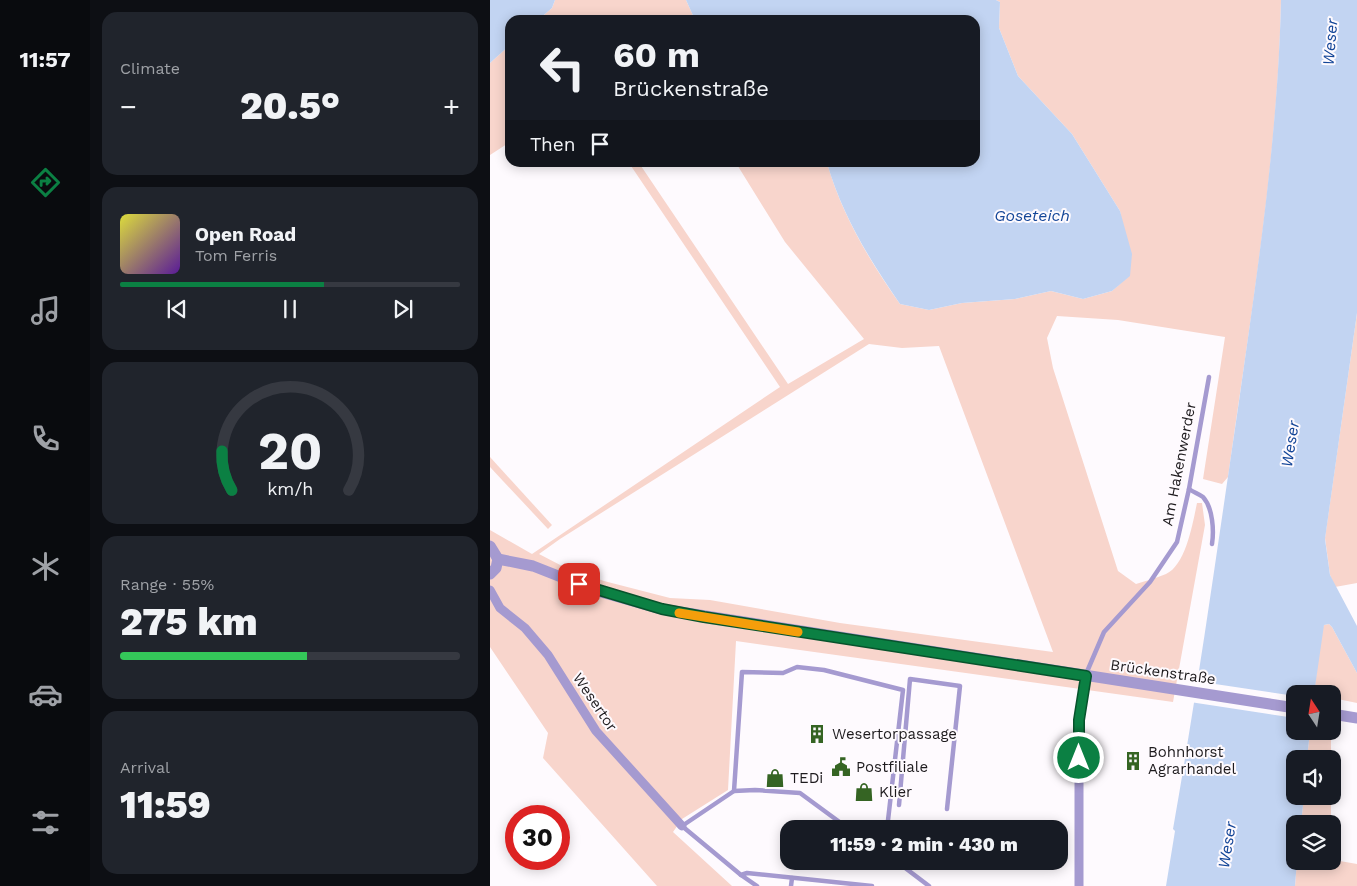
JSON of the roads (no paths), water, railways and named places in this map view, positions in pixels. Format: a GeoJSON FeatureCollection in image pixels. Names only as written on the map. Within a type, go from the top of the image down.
{"type":"FeatureCollection","features":[{"type":"Feature","properties":{"kind":"street"},"geometry":{"type":"LineString","coordinates":[[490,546],[498,559],[496,568],[490,574]]}},
{"type":"Feature","properties":{"kind":"street","name":"Brückenstraße"},"geometry":{"type":"LineString","coordinates":[[498,559],[533,566],[594,590],[662,609],[1286,707]]}},
{"type":"Feature","properties":{"kind":"street","name":"Wesertor"},"geometry":{"type":"LineString","coordinates":[[490,590],[500,608],[524,628],[548,655],[596,731],[682,826]]}},
{"type":"Feature","properties":{"kind":"street"},"geometry":{"type":"LineString","coordinates":[[1079,886],[1079,720],[1086,676]]}},
{"type":"Feature","properties":{"kind":"street"},"geometry":{"type":"LineString","coordinates":[[1341,715],[1357,718]]}},
{"type":"Feature","properties":{"kind":"lane","name":"Am Hakenwerder"},"geometry":{"type":"LineString","coordinates":[[1086,676],[1104,632],[1150,582],[1177,542],[1189,490],[1209,377]]}},
{"type":"Feature","properties":{"kind":"lane"},"geometry":{"type":"LineString","coordinates":[[1189,490],[1202,497],[1206,503],[1214,527],[1212,544]]}},
{"type":"Feature","properties":{"kind":"lane"},"geometry":{"type":"LineString","coordinates":[[734,791],[742,672],[783,673],[797,667],[824,670],[903,690],[888,820]]}},
{"type":"Feature","properties":{"kind":"lane"},"geometry":{"type":"LineString","coordinates":[[899,805],[910,679],[960,686],[947,809]]}},
{"type":"Feature","properties":{"kind":"lane"},"geometry":{"type":"LineString","coordinates":[[757,886],[682,826],[734,791],[755,790],[800,793],[837,820]]}},
{"type":"Feature","properties":{"kind":"lane"},"geometry":{"type":"LineString","coordinates":[[908,870],[929,886]]}},
{"type":"Feature","properties":{"kind":"lane"},"geometry":{"type":"LineString","coordinates":[[740,874],[872,886]]}},
{"type":"Feature","properties":{"kind":"lane"},"geometry":{"type":"LineString","coordinates":[[791,886],[792,878]]}},
{"type":"Feature","properties":{"kind":"water"},"geometry":{"type":"Polygon","coordinates":[[[490,0],[555,0],[552,8],[544,15],[505,15],[505,50],[490,63],[490,0]]]}},
{"type":"Feature","properties":{"kind":"water","name":"Goseteich"},"geometry":{"type":"Polygon","coordinates":[[[686,0],[996,0],[1000,2],[999,28],[1018,76],[1072,134],[1120,211],[1132,254],[1130,276],[1112,291],[1083,299],[1051,291],[1015,299],[962,303],[929,310],[900,304],[858,236],[840,201],[828,167],[980,167],[980,15],[693,15],[686,0]]]}},
{"type":"Feature","properties":{"kind":"water","name":"Weser"},"geometry":{"type":"Polygon","coordinates":[[[1281,0],[1357,0],[1357,313],[1325,539],[1330,575],[1357,626],[1357,673],[1329,624],[1324,625],[1315,685],[1286,685],[1286,740],[1309,740],[1308,750],[1286,750],[1286,805],[1303,805],[1302,815],[1286,815],[1286,870],[1296,870],[1295,886],[1166,886],[1260,251],[1276,101],[1281,0]]]}},
{"type":"Feature","properties":{"kind":"place","name":"Wesertorpassage"},"geometry":{"type":"Point","coordinates":[817,734]}},
{"type":"Feature","properties":{"kind":"place","name":"Bohnhorst Agrarhandel"},"geometry":{"type":"Point","coordinates":[1133,761]}},
{"type":"Feature","properties":{"kind":"place","name":"Postfiliale"},"geometry":{"type":"Point","coordinates":[841,767]}},
{"type":"Feature","properties":{"kind":"place","name":"TEDi"},"geometry":{"type":"Point","coordinates":[775,778]}},
{"type":"Feature","properties":{"kind":"place","name":"Klier"},"geometry":{"type":"Point","coordinates":[864,792]}}]}
